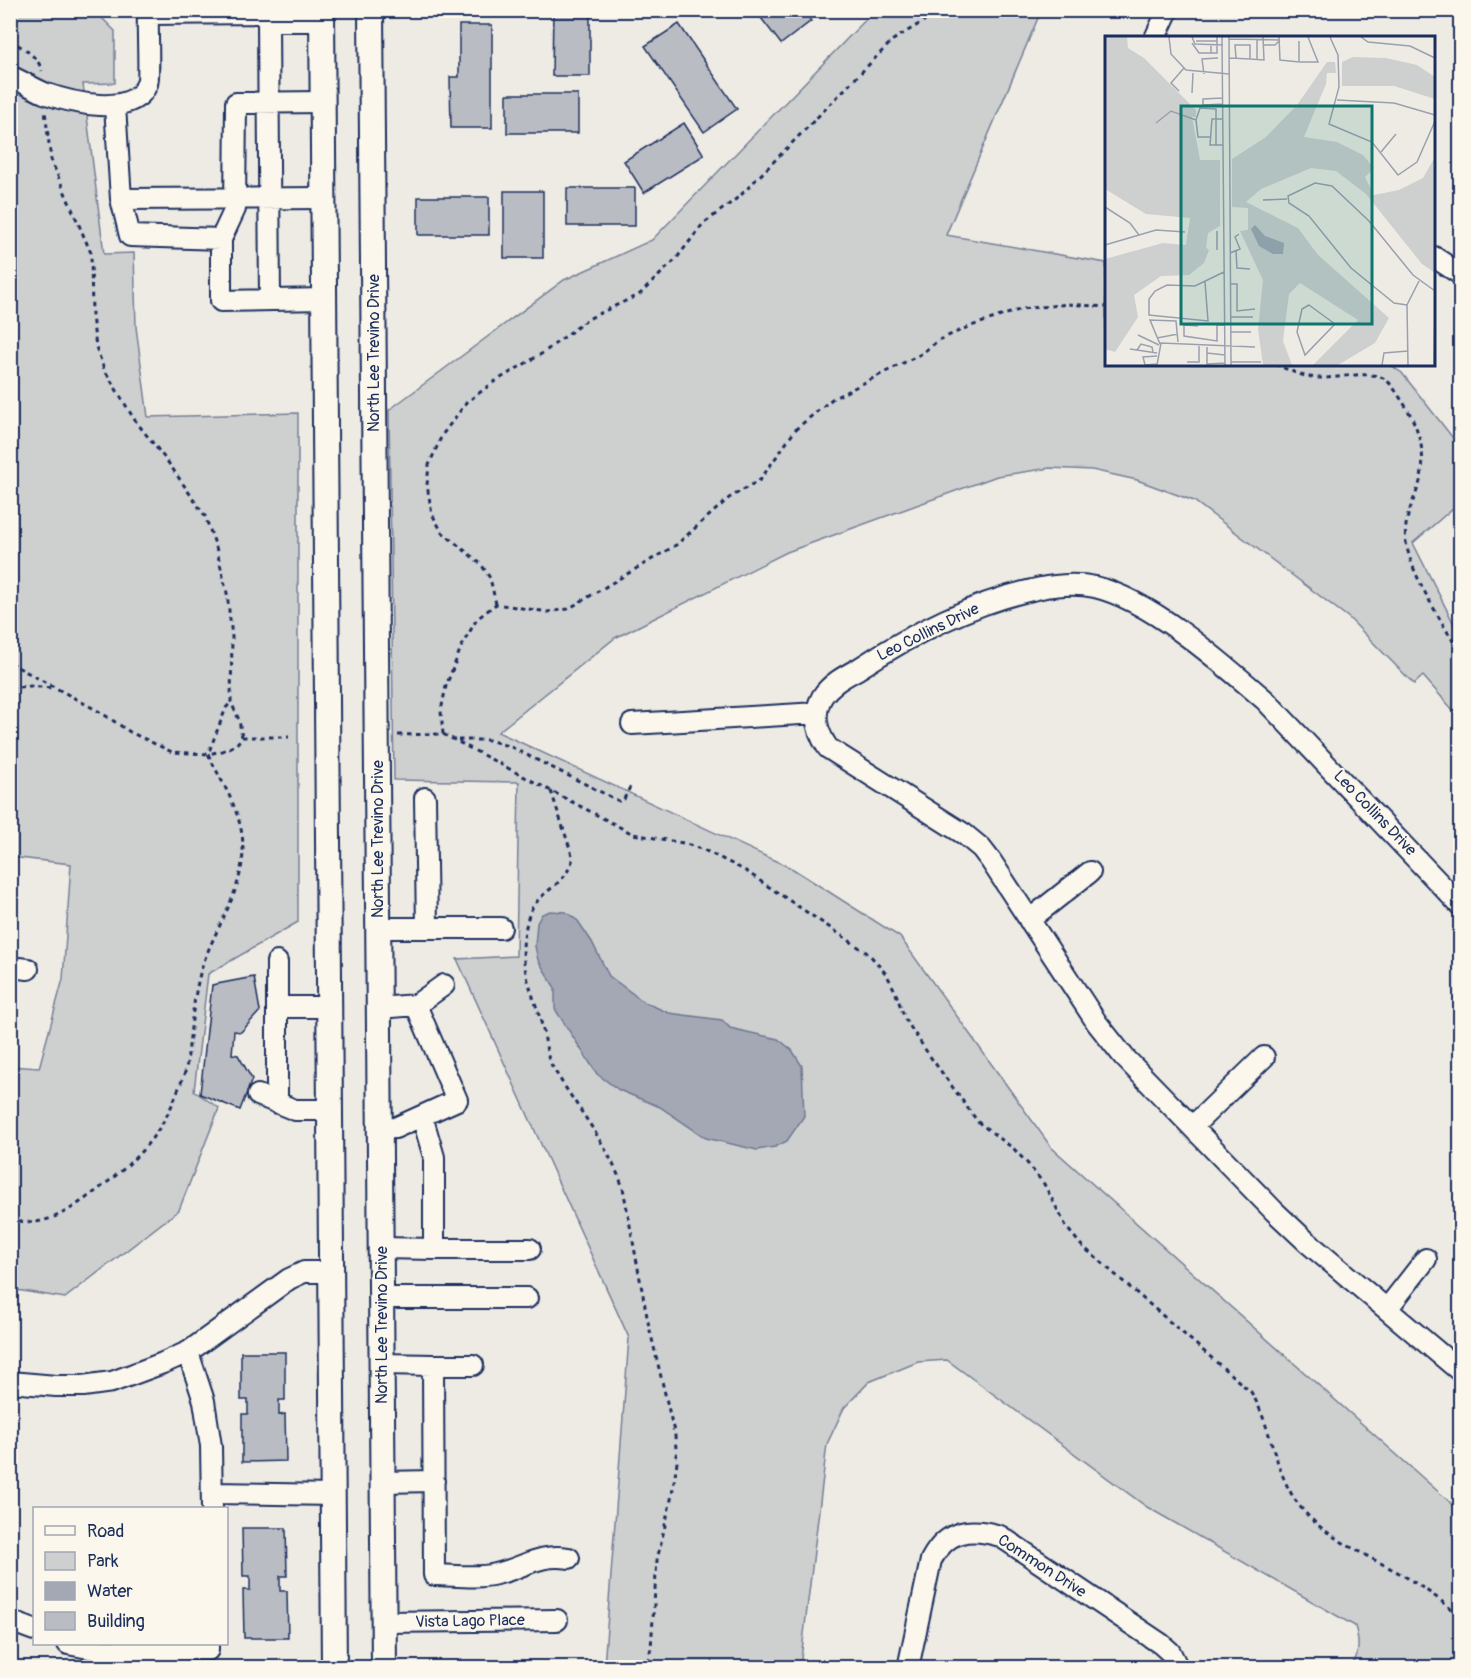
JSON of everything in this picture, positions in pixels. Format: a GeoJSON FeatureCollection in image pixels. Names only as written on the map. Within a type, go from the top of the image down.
{"type":"FeatureCollection","features":[{"type":"Feature","properties":{"kind":"main road","name":"North Lee Trevino Drive"},"geometry":{"type":"LineString","coordinates":[[371,10],[384,1668]]}},
{"type":"Feature","properties":{"kind":"main road"},"geometry":{"type":"LineString","coordinates":[[322,16],[334,1668]]}},
{"type":"Feature","properties":{"kind":"street"},"geometry":{"type":"LineString","coordinates":[[1156,36],[1168,10]]}},
{"type":"Feature","properties":{"kind":"street"},"geometry":{"type":"LineString","coordinates":[[10,76],[44,93],[92,105],[115,106],[135,99],[147,84],[148,14],[261,13],[268,21],[270,300]]}},
{"type":"Feature","properties":{"kind":"street"},"geometry":{"type":"LineString","coordinates":[[268,21],[322,16]]}},
{"type":"Feature","properties":{"kind":"street"},"geometry":{"type":"LineString","coordinates":[[323,102],[236,103],[234,209],[220,239],[221,301],[324,299]]}},
{"type":"Feature","properties":{"kind":"street"},"geometry":{"type":"LineString","coordinates":[[115,106],[121,199],[130,236],[220,239]]}},
{"type":"Feature","properties":{"kind":"street"},"geometry":{"type":"LineString","coordinates":[[121,199],[324,198]]}},
{"type":"Feature","properties":{"kind":"street"},"geometry":{"type":"LineString","coordinates":[[1435,258],[1461,274]]}},
{"type":"Feature","properties":{"kind":"street","name":"Leo Collins Drive"},"geometry":{"type":"LineString","coordinates":[[817,713],[823,695],[836,682],[879,655],[945,620],[983,604],[1033,589],[1077,585],[1096,588],[1124,597],[1161,618],[1265,700],[1461,904]]}},
{"type":"Feature","properties":{"kind":"street"},"geometry":{"type":"LineString","coordinates":[[632,724],[817,713],[819,733],[828,747],[964,834],[981,848],[1096,1023],[1124,1057],[1282,1218],[1461,1371]]}},
{"type":"Feature","properties":{"kind":"street"},"geometry":{"type":"LineString","coordinates":[[425,798],[427,928]]}},
{"type":"Feature","properties":{"kind":"street"},"geometry":{"type":"LineString","coordinates":[[1029,920],[1090,872]]}},
{"type":"Feature","properties":{"kind":"street"},"geometry":{"type":"LineString","coordinates":[[379,928],[501,928]]}},
{"type":"Feature","properties":{"kind":"street"},"geometry":{"type":"LineString","coordinates":[[277,962],[277,1103]]}},
{"type":"Feature","properties":{"kind":"street"},"geometry":{"type":"LineString","coordinates":[[379,1008],[416,1005],[444,985]]}},
{"type":"Feature","properties":{"kind":"street"},"geometry":{"type":"LineString","coordinates":[[380,1129],[395,1128],[457,1100],[416,1005]]}},
{"type":"Feature","properties":{"kind":"street"},"geometry":{"type":"LineString","coordinates":[[277,1007],[330,1007]]}},
{"type":"Feature","properties":{"kind":"street"},"geometry":{"type":"LineString","coordinates":[[1193,1126],[1264,1057]]}},
{"type":"Feature","properties":{"kind":"street"},"geometry":{"type":"LineString","coordinates":[[258,1095],[295,1110],[331,1110]]}},
{"type":"Feature","properties":{"kind":"street"},"geometry":{"type":"LineString","coordinates":[[422,1116],[434,1157],[434,1249]]}},
{"type":"Feature","properties":{"kind":"street"},"geometry":{"type":"LineString","coordinates":[[382,1248],[530,1250]]}},
{"type":"Feature","properties":{"kind":"street"},"geometry":{"type":"LineString","coordinates":[[1387,1309],[1426,1259]]}},
{"type":"Feature","properties":{"kind":"street"},"geometry":{"type":"LineString","coordinates":[[10,1382],[56,1386],[112,1382],[188,1352],[289,1279],[304,1272],[332,1272]]}},
{"type":"Feature","properties":{"kind":"street"},"geometry":{"type":"LineString","coordinates":[[382,1298],[527,1298]]}},
{"type":"Feature","properties":{"kind":"street"},"geometry":{"type":"LineString","coordinates":[[188,1352],[204,1401],[211,1446],[212,1501],[333,1495]]}},
{"type":"Feature","properties":{"kind":"street"},"geometry":{"type":"LineString","coordinates":[[382,1364],[473,1365]]}},
{"type":"Feature","properties":{"kind":"street"},"geometry":{"type":"LineString","coordinates":[[433,1365],[434,1575],[494,1575],[532,1561],[554,1556],[569,1558]]}},
{"type":"Feature","properties":{"kind":"street"},"geometry":{"type":"LineString","coordinates":[[382,1482],[434,1481]]}},
{"type":"Feature","properties":{"kind":"street","name":"Common Drive"},"geometry":{"type":"LineString","coordinates":[[908,1668],[931,1560],[937,1548],[952,1536],[983,1531],[1000,1536],[1161,1644],[1170,1652],[1178,1668]]}},
{"type":"Feature","properties":{"kind":"street","name":"Vista Lago Place"},"geometry":{"type":"LineString","coordinates":[[383,1622],[557,1620]]}},
{"type":"Feature","properties":{"kind":"street"},"geometry":{"type":"LineString","coordinates":[[10,1621],[33,1630]]}},
{"type":"Feature","properties":{"kind":"street"},"geometry":{"type":"LineString","coordinates":[[73,1645],[104,1651],[208,1650],[208,1645]]}},
{"type":"Feature","properties":{"kind":"path"},"geometry":{"type":"LineString","coordinates":[[496,604],[490,578],[482,564],[442,532],[432,514],[427,485],[429,465],[442,435],[467,402],[494,382],[543,353],[588,319],[640,294],[676,259],[703,224],[740,196],[892,40],[942,10]]}},
{"type":"Feature","properties":{"kind":"path"},"geometry":{"type":"LineString","coordinates":[[10,40],[31,54],[40,64],[44,79],[47,138],[51,160],[91,253],[92,316],[96,347],[104,369],[134,419],[170,465],[205,516],[216,547],[227,593],[232,637],[231,702],[239,720],[242,737],[236,745],[222,752],[208,754],[172,752],[149,742],[10,663]]}},
{"type":"Feature","properties":{"kind":"path"},"geometry":{"type":"LineString","coordinates":[[443,734],[441,711],[446,687],[462,645],[477,619],[496,604],[548,612],[568,609],[608,586],[676,545],[729,498],[760,480],[795,429],[832,399],[921,354],[939,340],[968,327],[1022,309],[1068,303],[1105,307]]}},
{"type":"Feature","properties":{"kind":"path"},"geometry":{"type":"LineString","coordinates":[[1279,366],[1297,374],[1318,378],[1368,375],[1383,378],[1395,390],[1409,411],[1420,440],[1424,463],[1406,518],[1406,543],[1417,576],[1461,653]]}},
{"type":"Feature","properties":{"kind":"path"},"geometry":{"type":"LineString","coordinates":[[10,688],[55,688]]}},
{"type":"Feature","properties":{"kind":"path"},"geometry":{"type":"LineString","coordinates":[[10,1218],[35,1223],[56,1216],[77,1204],[111,1180],[142,1152],[172,1106],[185,1072],[194,1005],[202,969],[240,879],[243,848],[241,823],[208,754],[226,708],[231,702]]}},
{"type":"Feature","properties":{"kind":"path"},"geometry":{"type":"LineString","coordinates":[[398,735],[443,734],[633,834],[683,843],[702,849],[744,870],[869,954],[887,975],[905,1019],[929,1055],[978,1122],[1014,1149],[1028,1164],[1044,1184],[1067,1228],[1081,1245],[1251,1392],[1261,1409],[1290,1491],[1302,1510],[1338,1539],[1412,1581],[1441,1600],[1461,1617]]}},
{"type":"Feature","properties":{"kind":"path"},"geometry":{"type":"LineString","coordinates":[[242,737],[289,737]]}},
{"type":"Feature","properties":{"kind":"path"},"geometry":{"type":"LineString","coordinates":[[456,740],[489,740],[511,747],[619,801],[624,799],[631,785]]}},
{"type":"Feature","properties":{"kind":"path"},"geometry":{"type":"LineString","coordinates":[[550,789],[573,858],[564,878],[544,895],[531,911],[524,934],[522,952],[528,983],[543,1028],[550,1062],[602,1142],[623,1188],[648,1322],[675,1436],[677,1462],[657,1560],[651,1648],[646,1668]]}},
{"type":"Feature","properties":{"kind":"green space"},"geometry":{"type":"Polygon","coordinates":[[[875,10],[1041,11],[946,235],[1105,263],[1105,366],[1392,366],[1402,373],[1460,447],[1460,502],[1413,543],[1460,636],[1460,718],[1423,676],[1414,684],[1349,618],[1194,501],[1137,480],[1092,470],[1050,468],[997,476],[787,552],[615,638],[498,732],[793,869],[900,937],[1051,1147],[1460,1511],[1460,1667],[1350,1667],[1356,1658],[1358,1647],[1355,1626],[1147,1507],[947,1360],[918,1362],[869,1382],[844,1408],[827,1444],[800,1667],[604,1667],[629,1338],[457,959],[516,956],[519,782],[394,780],[389,410],[564,280],[652,240],[875,10]]]}},
{"type":"Feature","properties":{"kind":"green space"},"geometry":{"type":"Polygon","coordinates":[[[11,11],[95,11],[115,31],[115,83],[83,84],[104,254],[134,253],[136,327],[148,417],[298,413],[298,922],[208,974],[194,1091],[219,1108],[179,1210],[65,1298],[11,1289],[10,1066],[39,1068],[63,979],[71,864],[11,857],[11,11]]]}},
{"type":"Feature","properties":{"kind":"water"},"geometry":{"type":"Polygon","coordinates":[[[550,911],[566,912],[578,921],[592,942],[609,976],[644,1002],[669,1013],[722,1020],[730,1028],[778,1039],[792,1050],[802,1066],[804,1116],[787,1141],[775,1147],[757,1150],[706,1138],[660,1107],[619,1090],[597,1074],[555,1009],[555,988],[538,960],[535,946],[537,923],[542,914],[550,911]]]}},
{"type":"Feature","properties":{"kind":"building"},"geometry":{"type":"Polygon","coordinates":[[[553,10],[590,10],[590,76],[552,76],[553,10]]]}},
{"type":"Feature","properties":{"kind":"building"},"geometry":{"type":"Polygon","coordinates":[[[755,10],[803,10],[811,21],[781,44],[755,10]]]}},
{"type":"Feature","properties":{"kind":"building"},"geometry":{"type":"Polygon","coordinates":[[[679,24],[737,109],[704,132],[645,46],[679,24]]]}},
{"type":"Feature","properties":{"kind":"building"},"geometry":{"type":"Polygon","coordinates":[[[459,25],[492,25],[492,128],[451,128],[450,77],[459,77],[459,25]]]}},
{"type":"Feature","properties":{"kind":"building"},"geometry":{"type":"Polygon","coordinates":[[[507,94],[578,94],[578,133],[507,133],[507,94]]]}},
{"type":"Feature","properties":{"kind":"building"},"geometry":{"type":"Polygon","coordinates":[[[684,123],[704,155],[644,193],[624,161],[684,123]]]}},
{"type":"Feature","properties":{"kind":"building"},"geometry":{"type":"Polygon","coordinates":[[[567,188],[635,188],[635,226],[567,226],[567,188]]]}},
{"type":"Feature","properties":{"kind":"building"},"geometry":{"type":"Polygon","coordinates":[[[504,191],[543,191],[543,258],[504,258],[504,191]]]}},
{"type":"Feature","properties":{"kind":"building"},"geometry":{"type":"Polygon","coordinates":[[[418,197],[489,197],[489,235],[418,235],[418,197]]]}},
{"type":"Feature","properties":{"kind":"building"},"geometry":{"type":"Polygon","coordinates":[[[254,977],[260,1011],[241,1032],[234,1031],[232,1054],[238,1055],[252,1079],[240,1110],[200,1094],[212,985],[254,977]]]}},
{"type":"Feature","properties":{"kind":"building"},"geometry":{"type":"Polygon","coordinates":[[[241,1352],[285,1352],[285,1400],[279,1400],[279,1415],[285,1414],[286,1461],[242,1462],[242,1414],[248,1414],[248,1400],[241,1400],[241,1352]]]}},
{"type":"Feature","properties":{"kind":"building"},"geometry":{"type":"Polygon","coordinates":[[[242,1528],[286,1528],[287,1576],[280,1576],[280,1591],[287,1591],[288,1638],[244,1638],[243,1590],[250,1590],[250,1576],[243,1576],[242,1528]]]}}]}
